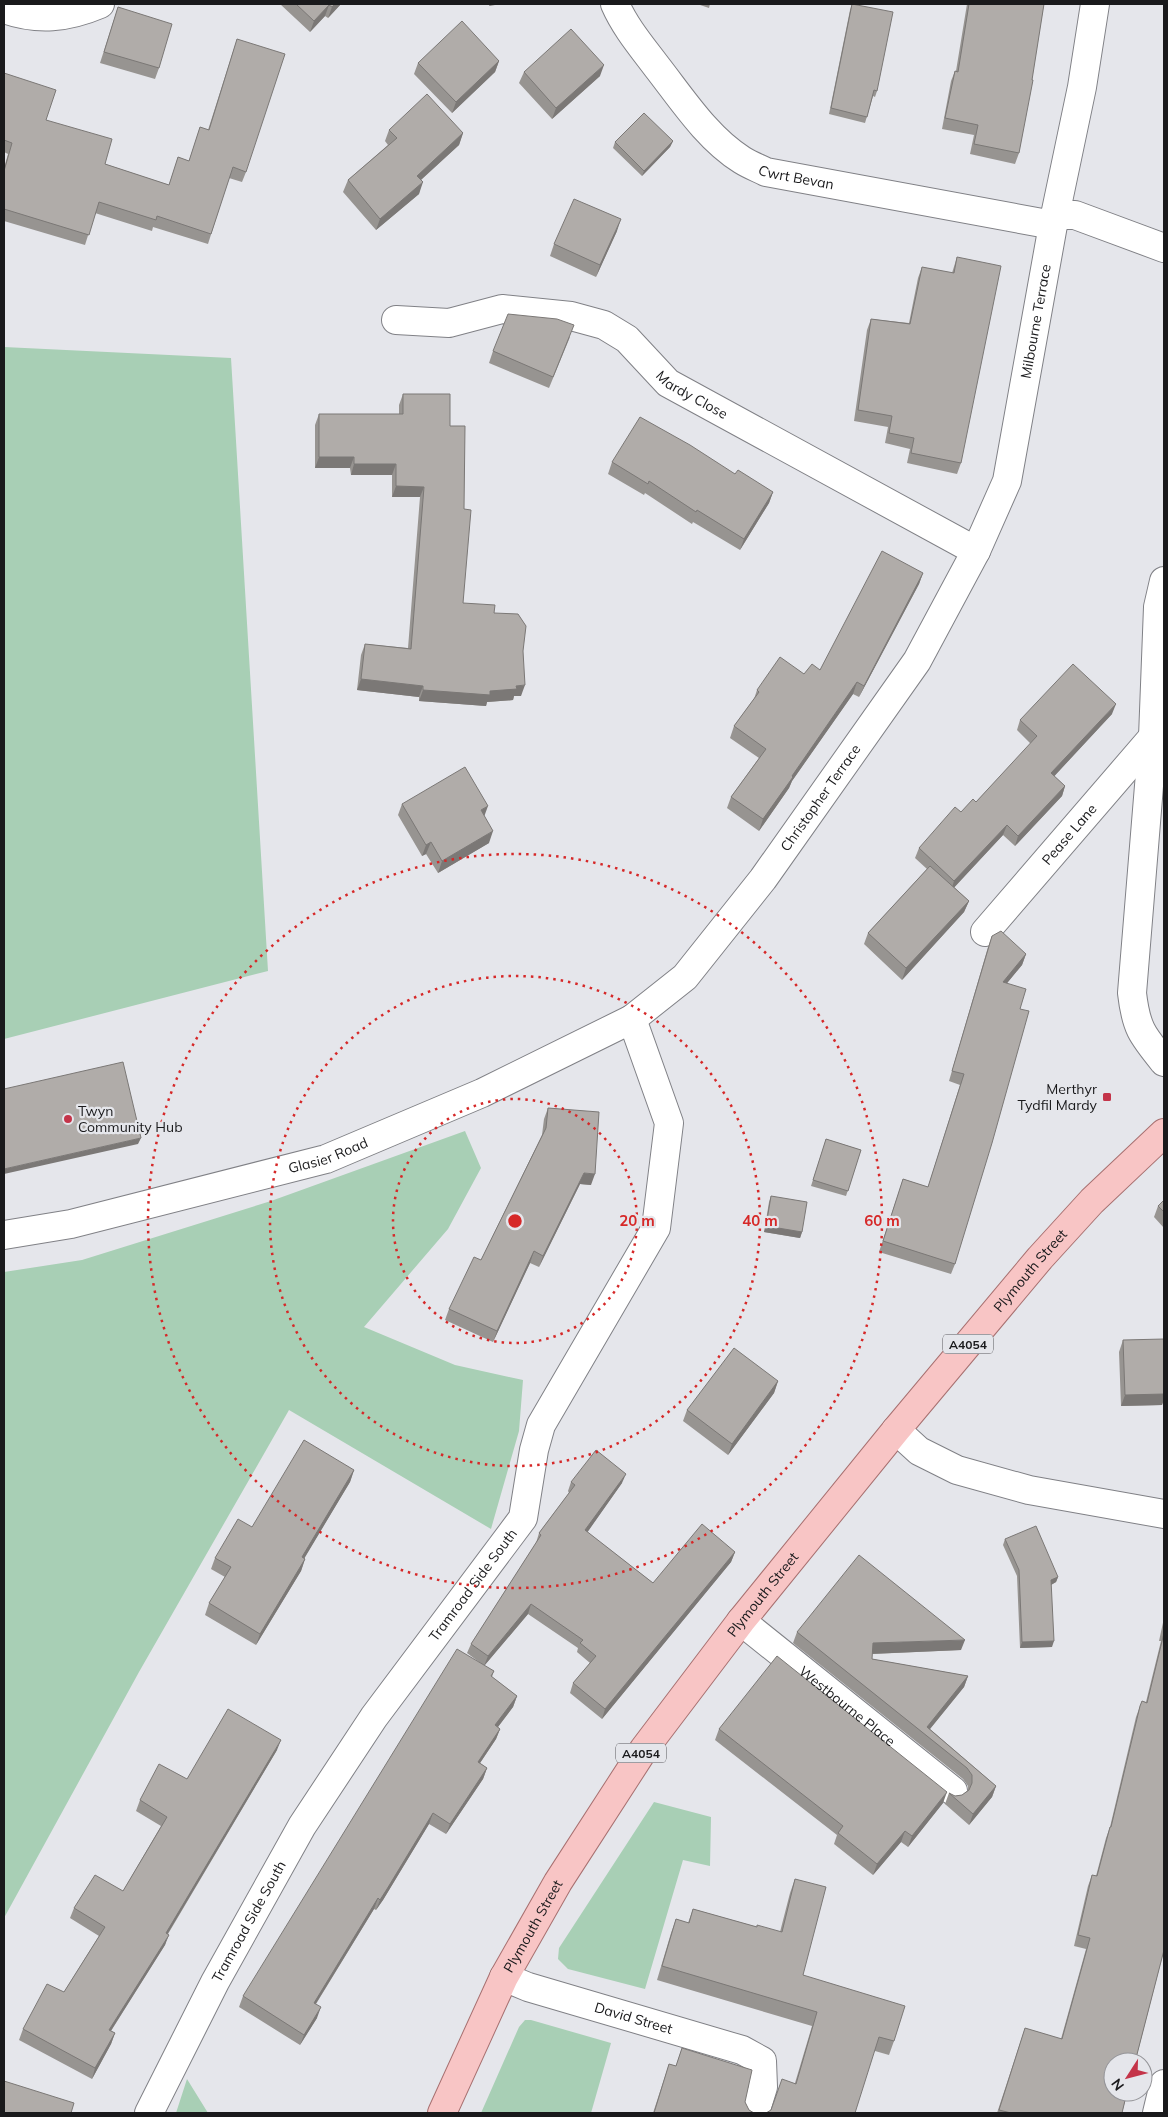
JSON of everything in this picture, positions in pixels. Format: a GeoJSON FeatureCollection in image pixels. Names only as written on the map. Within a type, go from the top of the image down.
{"type":"FeatureCollection","features":[{"type":"Feature","properties":{"kind":"main road","name":"Plymouth Street"},"geometry":{"type":"LineString","coordinates":[[442,2113],[504,1977],[558,1882],[644,1749],[741,1621],[896,1430],[1040,1258],[1092,1201],[1164,1133]]}},
{"type":"Feature","properties":{"kind":"street"},"geometry":{"type":"LineString","coordinates":[[4,9],[23,16],[59,16],[100,4]]}},
{"type":"Feature","properties":{"kind":"street","name":"Cwrt Bevan"},"geometry":{"type":"LineString","coordinates":[[615,4],[621,18],[647,54],[707,128],[742,159],[766,172],[1054,220],[1075,215],[1164,248]]}},
{"type":"Feature","properties":{"kind":"street","name":"Milbourne Terrace"},"geometry":{"type":"LineString","coordinates":[[976,551],[1007,481],[1054,220],[1082,87],[1095,4]]}},
{"type":"Feature","properties":{"kind":"street","name":"Mardy Close"},"geometry":{"type":"LineString","coordinates":[[396,320],[449,322],[502,309],[571,316],[604,325],[627,339],[668,383],[976,551]]}},
{"type":"Feature","properties":{"kind":"street","name":"Christopher Terrace"},"geometry":{"type":"LineString","coordinates":[[632,1019],[685,977],[763,879],[917,661],[976,551]]}},
{"type":"Feature","properties":{"kind":"street"},"geometry":{"type":"LineString","coordinates":[[1164,581],[1158,607],[1153,737],[1132,993],[1135,1017],[1144,1038],[1164,1062]]}},
{"type":"Feature","properties":{"kind":"street","name":"Pease Lane"},"geometry":{"type":"LineString","coordinates":[[985,932],[1153,737]]}},
{"type":"Feature","properties":{"kind":"street","name":"Glasier Road"},"geometry":{"type":"LineString","coordinates":[[4,1235],[71,1224],[326,1159],[482,1093],[632,1019]]}},
{"type":"Feature","properties":{"kind":"street","name":"Tramroad Side South"},"geometry":{"type":"LineString","coordinates":[[149,2113],[215,1982],[302,1826],[374,1718],[523,1518],[534,1450],[541,1425],[656,1228],[669,1122],[632,1019]]}},
{"type":"Feature","properties":{"kind":"street"},"geometry":{"type":"LineString","coordinates":[[896,1430],[919,1451],[957,1470],[1028,1490],[1164,1514]]}},
{"type":"Feature","properties":{"kind":"street","name":"Westbourne Place"},"geometry":{"type":"LineString","coordinates":[[741,1621],[952,1791]]}},
{"type":"Feature","properties":{"kind":"street","name":"David Street"},"geometry":{"type":"LineString","coordinates":[[504,1977],[528,1987],[742,2050],[762,2061],[763,2087],[755,2113]]}},
{"type":"Feature","properties":{"kind":"street"},"geometry":{"type":"LineString","coordinates":[[1157,2113],[1164,2084]]}},
{"type":"Feature","properties":{"kind":"green space"},"geometry":{"type":"Polygon","coordinates":[[[4,347],[231,358],[268,971],[4,1039],[4,347]]]}},
{"type":"Feature","properties":{"kind":"green space"},"geometry":{"type":"Polygon","coordinates":[[[465,1131],[481,1168],[448,1229],[364,1327],[455,1365],[523,1380],[519,1431],[491,1529],[289,1410],[139,1672],[4,1918],[4,1272],[82,1260],[271,1201],[465,1131]]]}},
{"type":"Feature","properties":{"kind":"green space"},"geometry":{"type":"Polygon","coordinates":[[[654,1802],[711,1817],[710,1866],[683,1860],[645,1989],[568,1969],[558,1959],[559,1948],[654,1802]]]}},
{"type":"Feature","properties":{"kind":"green space"},"geometry":{"type":"Polygon","coordinates":[[[525,2020],[531,2020],[611,2043],[591,2113],[481,2113],[519,2027],[525,2020]]]}},
{"type":"Feature","properties":{"kind":"green space"},"geometry":{"type":"Polygon","coordinates":[[[187,2079],[208,2113],[176,2113],[187,2079]]]}},
{"type":"Feature","properties":{"kind":"building"},"geometry":{"type":"Polygon","coordinates":[[[296,4],[335,4],[332,7],[329,5],[314,21],[296,4]]]}},
{"type":"Feature","properties":{"kind":"building"},"geometry":{"type":"Polygon","coordinates":[[[852,4],[893,12],[877,91],[874,90],[867,117],[831,108],[852,4]]]}},
{"type":"Feature","properties":{"kind":"building"},"geometry":{"type":"Polygon","coordinates":[[[969,4],[1044,4],[1033,80],[1019,153],[974,144],[978,125],[945,118],[955,71],[958,72],[969,4]]]}},
{"type":"Feature","properties":{"kind":"building"},"geometry":{"type":"Polygon","coordinates":[[[118,7],[172,24],[159,68],[104,52],[118,7]]]}},
{"type":"Feature","properties":{"kind":"building"},"geometry":{"type":"Polygon","coordinates":[[[462,21],[499,61],[456,102],[418,63],[462,21]]]}},
{"type":"Feature","properties":{"kind":"building"},"geometry":{"type":"Polygon","coordinates":[[[571,29],[604,65],[556,108],[524,72],[571,29]]]}},
{"type":"Feature","properties":{"kind":"building"},"geometry":{"type":"Polygon","coordinates":[[[237,39],[285,54],[246,172],[233,167],[211,234],[157,216],[156,220],[99,202],[89,235],[4,209],[4,171],[12,143],[4,140],[4,73],[56,90],[46,120],[112,139],[105,164],[169,185],[178,157],[189,161],[200,127],[209,130],[237,39]]]}},
{"type":"Feature","properties":{"kind":"building"},"geometry":{"type":"Polygon","coordinates":[[[427,94],[463,133],[417,176],[423,182],[380,219],[348,180],[397,138],[389,130],[427,94]]]}},
{"type":"Feature","properties":{"kind":"building"},"geometry":{"type":"Polygon","coordinates":[[[644,113],[673,141],[644,171],[615,142],[644,113]]]}},
{"type":"Feature","properties":{"kind":"building"},"geometry":{"type":"Polygon","coordinates":[[[574,199],[621,219],[600,265],[554,244],[574,199]]]}},
{"type":"Feature","properties":{"kind":"building"},"geometry":{"type":"Polygon","coordinates":[[[957,257],[1001,266],[961,463],[911,453],[914,438],[889,433],[892,416],[858,410],[871,319],[910,324],[922,267],[954,273],[957,257]]]}},
{"type":"Feature","properties":{"kind":"building"},"geometry":{"type":"Polygon","coordinates":[[[508,314],[557,319],[574,325],[553,377],[493,351],[508,314]]]}},
{"type":"Feature","properties":{"kind":"building"},"geometry":{"type":"Polygon","coordinates":[[[403,394],[450,394],[450,426],[465,426],[464,509],[471,510],[463,603],[495,605],[494,613],[518,614],[526,626],[523,651],[525,685],[516,686],[517,689],[490,691],[490,695],[423,690],[423,686],[361,679],[365,644],[411,649],[424,487],[396,486],[396,464],[354,464],[354,457],[319,457],[319,414],[403,414],[403,394]]]}},
{"type":"Feature","properties":{"kind":"building"},"geometry":{"type":"Polygon","coordinates":[[[640,417],[690,445],[735,474],[738,470],[773,492],[744,539],[697,510],[696,512],[649,481],[648,484],[612,462],[640,417]]]}},
{"type":"Feature","properties":{"kind":"building"},"geometry":{"type":"Polygon","coordinates":[[[882,551],[923,573],[864,686],[857,682],[763,819],[731,797],[766,749],[734,726],[759,692],[757,690],[780,657],[804,674],[812,664],[820,670],[882,551]]]}},
{"type":"Feature","properties":{"kind":"building"},"geometry":{"type":"Polygon","coordinates":[[[1073,664],[1116,704],[1051,773],[1065,786],[1018,836],[1007,825],[954,881],[919,848],[955,807],[961,812],[973,799],[976,802],[1037,736],[1020,720],[1073,664]]]}},
{"type":"Feature","properties":{"kind":"building"},"geometry":{"type":"Polygon","coordinates":[[[465,767],[488,806],[481,810],[493,831],[442,861],[431,842],[426,845],[402,804],[465,767]]]}},
{"type":"Feature","properties":{"kind":"building"},"geometry":{"type":"Polygon","coordinates":[[[930,866],[969,901],[906,968],[868,933],[930,866]]]}},
{"type":"Feature","properties":{"kind":"building"},"geometry":{"type":"Polygon","coordinates":[[[1001,931],[1026,954],[1003,982],[1026,989],[1020,1009],[1029,1011],[992,1143],[955,1264],[883,1241],[903,1179],[928,1187],[964,1074],[952,1071],[992,936],[1001,931]]]}},
{"type":"Feature","properties":{"kind":"building","name":"Twyn Community Hub"},"geometry":{"type":"Polygon","coordinates":[[[123,1062],[141,1138],[4,1169],[4,1089],[123,1062]]]}},
{"type":"Feature","properties":{"kind":"building"},"geometry":{"type":"Polygon","coordinates":[[[548,1108],[599,1112],[595,1174],[584,1173],[543,1256],[534,1251],[497,1331],[449,1309],[474,1257],[481,1260],[546,1128],[548,1108]]]}},
{"type":"Feature","properties":{"kind":"building"},"geometry":{"type":"Polygon","coordinates":[[[826,1139],[861,1150],[848,1191],[813,1180],[826,1139]]]}},
{"type":"Feature","properties":{"kind":"building"},"geometry":{"type":"Polygon","coordinates":[[[771,1196],[807,1202],[802,1232],[766,1226],[771,1196]]]}},
{"type":"Feature","properties":{"kind":"building"},"geometry":{"type":"Polygon","coordinates":[[[1164,1200],[1164,1212],[1158,1206],[1164,1200]]]}},
{"type":"Feature","properties":{"kind":"building"},"geometry":{"type":"Polygon","coordinates":[[[1164,1339],[1164,1394],[1125,1395],[1123,1340],[1164,1339]]]}},
{"type":"Feature","properties":{"kind":"building"},"geometry":{"type":"Polygon","coordinates":[[[734,1348],[778,1381],[732,1444],[687,1410],[734,1348]]]}},
{"type":"Feature","properties":{"kind":"building"},"geometry":{"type":"Polygon","coordinates":[[[304,1440],[354,1470],[302,1557],[305,1559],[260,1634],[209,1603],[231,1567],[215,1558],[238,1519],[252,1527],[304,1440]]]}},
{"type":"Feature","properties":{"kind":"building"},"geometry":{"type":"Polygon","coordinates":[[[596,1450],[626,1474],[585,1530],[653,1583],[702,1524],[735,1552],[605,1709],[573,1683],[596,1656],[580,1643],[583,1640],[531,1604],[488,1656],[471,1644],[541,1535],[539,1533],[575,1485],[571,1482],[596,1450]]]}},
{"type":"Feature","properties":{"kind":"building"},"geometry":{"type":"Polygon","coordinates":[[[1036,1526],[1058,1577],[1051,1580],[1054,1641],[1022,1642],[1019,1570],[1005,1539],[1036,1526]]]}},
{"type":"Feature","properties":{"kind":"building"},"geometry":{"type":"Polygon","coordinates":[[[859,1555],[965,1640],[873,1643],[872,1659],[968,1676],[927,1727],[996,1786],[973,1814],[949,1793],[955,1796],[962,1795],[969,1790],[972,1783],[972,1775],[967,1768],[797,1632],[859,1555]]]}},
{"type":"Feature","properties":{"kind":"building"},"geometry":{"type":"Polygon","coordinates":[[[1164,1633],[1164,1950],[1138,2052],[1103,2052],[1103,2102],[1125,2102],[1122,2113],[1011,2113],[999,2110],[1025,2028],[1062,2039],[1090,1938],[1078,1935],[1092,1875],[1097,1876],[1111,1827],[1140,1706],[1142,1701],[1147,1703],[1164,1633]]]}},
{"type":"Feature","properties":{"kind":"building"},"geometry":{"type":"Polygon","coordinates":[[[457,1649],[494,1671],[491,1676],[517,1696],[495,1725],[500,1729],[478,1762],[487,1768],[450,1824],[433,1813],[314,2003],[321,2007],[304,2035],[243,1996],[457,1649]]]}},
{"type":"Feature","properties":{"kind":"building"},"geometry":{"type":"Polygon","coordinates":[[[777,1656],[947,1792],[912,1836],[905,1831],[877,1864],[838,1833],[843,1826],[719,1729],[777,1656]]]}},
{"type":"Feature","properties":{"kind":"building"},"geometry":{"type":"Polygon","coordinates":[[[228,1709],[281,1740],[166,1933],[169,1935],[109,2030],[115,2033],[95,2068],[23,2029],[47,1984],[64,1992],[105,1927],[74,1908],[95,1875],[123,1891],[167,1817],[140,1800],[159,1764],[187,1779],[228,1709]]]}},
{"type":"Feature","properties":{"kind":"building"},"geometry":{"type":"Polygon","coordinates":[[[795,1879],[826,1887],[803,1975],[905,2006],[894,2041],[879,2037],[855,2113],[766,2113],[771,2110],[782,2079],[796,2084],[817,2012],[662,1966],[676,1919],[689,1923],[693,1909],[782,1932],[795,1879]]]}},
{"type":"Feature","properties":{"kind":"building"},"geometry":{"type":"Polygon","coordinates":[[[682,2048],[752,2070],[745,2102],[749,2110],[754,2113],[654,2113],[669,2064],[676,2066],[682,2048]]]}},
{"type":"Feature","properties":{"kind":"building"},"geometry":{"type":"Polygon","coordinates":[[[4,2081],[74,2103],[71,2113],[4,2113],[4,2081]]]}},
{"type":"Feature","properties":{"kind":"place","name":"Merthyr Tydfil Mardy"},"geometry":{"type":"Point","coordinates":[1107,1097]}},
{"type":"Feature","properties":{"kind":"place","name":"Twyn Community Hub"},"geometry":{"type":"Point","coordinates":[68,1119]}}]}
